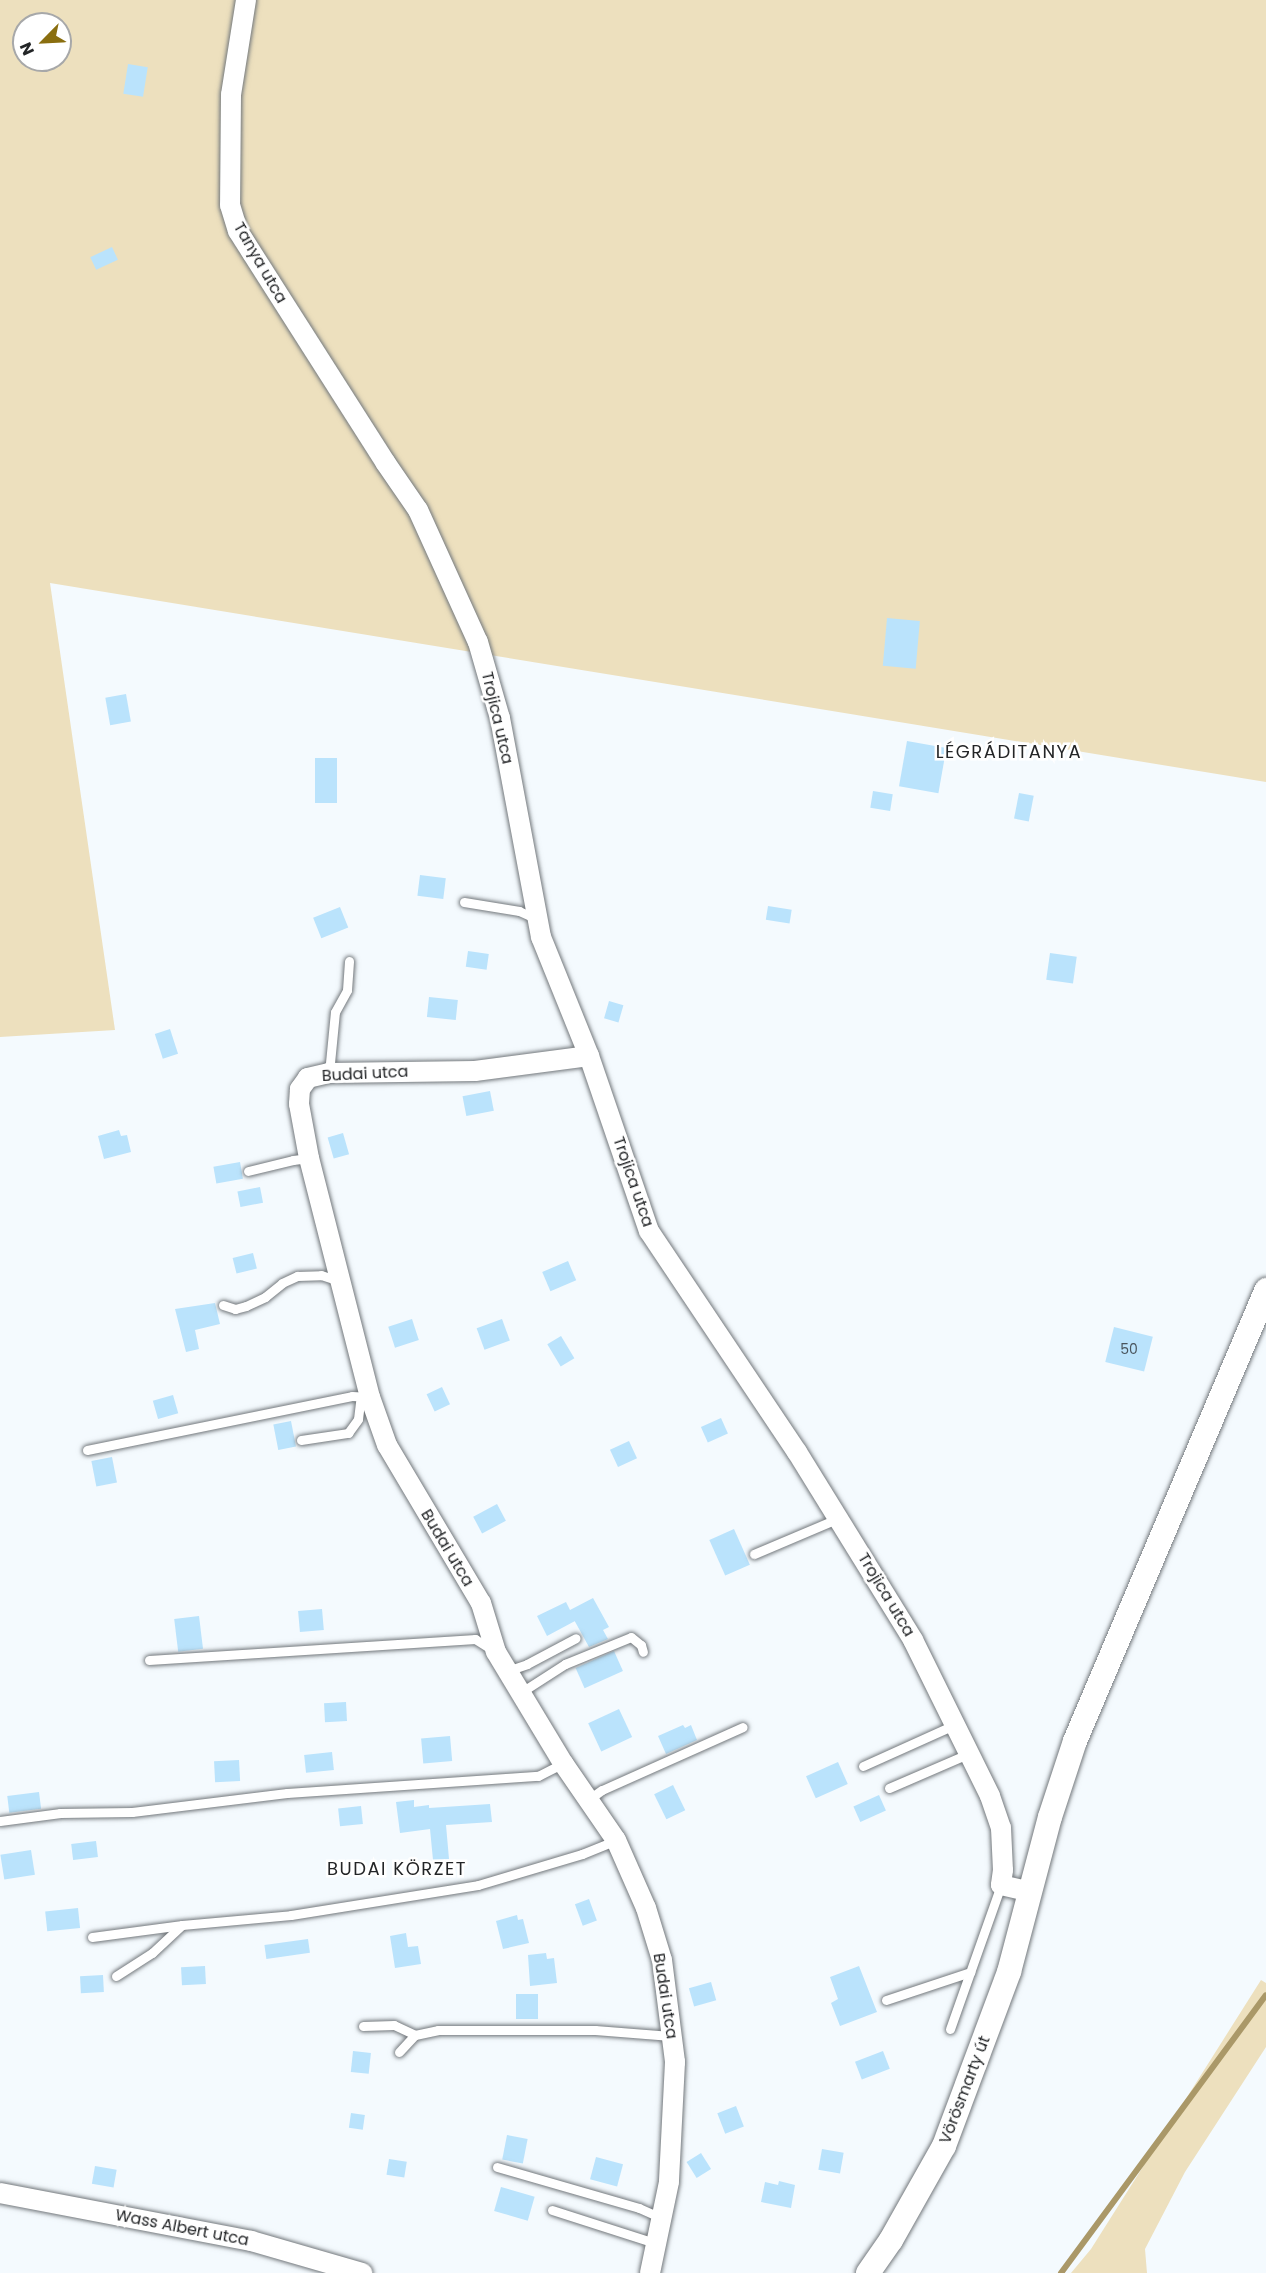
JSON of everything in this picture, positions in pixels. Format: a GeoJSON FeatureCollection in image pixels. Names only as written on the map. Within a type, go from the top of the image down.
{"type":"FeatureCollection","features":[{"type":"Feature","properties":{"kind":"street","name":"Tanya utca"},"geometry":{"type":"LineString","coordinates":[[246,0],[231,95],[230,205],[238,231],[254,258],[385,462]]}},
{"type":"Feature","properties":{"kind":"street","name":"Trojica utca"},"geometry":{"type":"LineString","coordinates":[[385,462],[418,510],[478,642],[500,718],[541,937],[589,1056],[649,1231],[839,1518],[914,1640],[990,1796],[1001,1828],[1001,1885]]}},
{"type":"Feature","properties":{"kind":"street","name":"Budai utca"},"geometry":{"type":"LineString","coordinates":[[589,1056],[475,1071],[329,1073],[308,1078],[300,1089],[299,1104],[309,1158],[343,1282],[365,1396],[387,1445],[481,1603],[496,1652],[563,1763],[616,1840],[646,1908],[662,1960],[675,2062],[669,2182],[650,2273]]}},
{"type":"Feature","properties":{"kind":"street","name":"Vörösmarty út"},"geometry":{"type":"LineString","coordinates":[[868,2273],[891,2240],[944,2146],[1009,1972],[1050,1817],[1075,1742],[1266,1290]]}},
{"type":"Feature","properties":{"kind":"street"},"geometry":{"type":"LineString","coordinates":[[1001,1885],[1031,1892]]}},
{"type":"Feature","properties":{"kind":"street","name":"Wass Albert utca"},"geometry":{"type":"LineString","coordinates":[[0,2193],[251,2241],[362,2273]]}},
{"type":"Feature","properties":{"kind":"lane"},"geometry":{"type":"LineString","coordinates":[[464,902],[519,911],[537,919]]}},
{"type":"Feature","properties":{"kind":"lane"},"geometry":{"type":"LineString","coordinates":[[329,1073],[335,1012],[346,990],[349,962]]}},
{"type":"Feature","properties":{"kind":"lane"},"geometry":{"type":"LineString","coordinates":[[248,1171],[309,1158]]}},
{"type":"Feature","properties":{"kind":"lane"},"geometry":{"type":"LineString","coordinates":[[223,1305],[235,1309],[246,1306],[265,1297],[282,1283],[297,1276],[321,1275],[343,1282]]}},
{"type":"Feature","properties":{"kind":"lane"},"geometry":{"type":"LineString","coordinates":[[87,1450],[365,1396],[358,1419],[348,1432],[302,1440]]}},
{"type":"Feature","properties":{"kind":"lane"},"geometry":{"type":"LineString","coordinates":[[754,1554],[839,1518]]}},
{"type":"Feature","properties":{"kind":"lane"},"geometry":{"type":"LineString","coordinates":[[520,1693],[565,1664],[631,1637],[641,1645],[643,1652]]}},
{"type":"Feature","properties":{"kind":"lane"},"geometry":{"type":"LineString","coordinates":[[507,1671],[527,1665],[576,1638]]}},
{"type":"Feature","properties":{"kind":"lane"},"geometry":{"type":"LineString","coordinates":[[149,1660],[474,1639],[496,1652]]}},
{"type":"Feature","properties":{"kind":"lane"},"geometry":{"type":"LineString","coordinates":[[863,1766],[956,1724]]}},
{"type":"Feature","properties":{"kind":"lane"},"geometry":{"type":"LineString","coordinates":[[588,1800],[602,1790],[743,1727]]}},
{"type":"Feature","properties":{"kind":"lane"},"geometry":{"type":"LineString","coordinates":[[889,1788],[970,1753]]}},
{"type":"Feature","properties":{"kind":"lane"},"geometry":{"type":"LineString","coordinates":[[0,1821],[60,1813],[132,1812],[287,1793],[538,1776],[563,1763]]}},
{"type":"Feature","properties":{"kind":"lane"},"geometry":{"type":"LineString","coordinates":[[92,1937],[182,1924],[291,1915],[478,1885],[582,1854],[616,1840]]}},
{"type":"Feature","properties":{"kind":"lane","name":"Trojica utca"},"geometry":{"type":"LineString","coordinates":[[950,2029],[1001,1885]]}},
{"type":"Feature","properties":{"kind":"lane"},"geometry":{"type":"LineString","coordinates":[[116,1976],[152,1953],[182,1924]]}},
{"type":"Feature","properties":{"kind":"lane"},"geometry":{"type":"LineString","coordinates":[[886,2000],[970,1972]]}},
{"type":"Feature","properties":{"kind":"lane"},"geometry":{"type":"LineString","coordinates":[[363,2026],[394,2025],[415,2035]]}},
{"type":"Feature","properties":{"kind":"lane"},"geometry":{"type":"LineString","coordinates":[[399,2052],[415,2035],[438,2030],[595,2030],[671,2036]]}},
{"type":"Feature","properties":{"kind":"lane"},"geometry":{"type":"LineString","coordinates":[[497,2167],[639,2208],[661,2218]]}},
{"type":"Feature","properties":{"kind":"lane"},"geometry":{"type":"LineString","coordinates":[[552,2211],[655,2243]]}},
{"type":"Feature","properties":{"kind":"shaded area"},"geometry":{"type":"Polygon","coordinates":[[[0,0],[1266,0],[1266,782],[50,583],[115,1030],[0,1037],[0,0]]]}},
{"type":"Feature","properties":{"kind":"shaded area"},"geometry":{"type":"Polygon","coordinates":[[[1261,1980],[1266,1983],[1266,2047],[1185,2172],[1145,2249],[1147,2273],[1071,2273],[1091,2249],[1261,1980]]]}},
{"type":"Feature","properties":{"kind":"building"},"geometry":{"type":"Polygon","coordinates":[[[128,64],[148,67],[143,97],[123,94],[128,64]]]}},
{"type":"Feature","properties":{"kind":"building"},"geometry":{"type":"Polygon","coordinates":[[[112,247],[118,260],[96,270],[90,257],[112,247]]]}},
{"type":"Feature","properties":{"kind":"building"},"geometry":{"type":"Polygon","coordinates":[[[887,618],[920,621],[916,669],[883,666],[887,618]]]}},
{"type":"Feature","properties":{"kind":"building"},"geometry":{"type":"Polygon","coordinates":[[[126,694],[131,722],[110,725],[105,698],[126,694]]]}},
{"type":"Feature","properties":{"kind":"building"},"geometry":{"type":"Polygon","coordinates":[[[907,741],[946,748],[938,793],[899,786],[907,741]]]}},
{"type":"Feature","properties":{"kind":"building"},"geometry":{"type":"Polygon","coordinates":[[[315,758],[337,758],[337,803],[315,803],[315,758]]]}},
{"type":"Feature","properties":{"kind":"building"},"geometry":{"type":"Polygon","coordinates":[[[873,791],[893,794],[890,811],[870,808],[873,791]]]}},
{"type":"Feature","properties":{"kind":"building"},"geometry":{"type":"Polygon","coordinates":[[[1019,793],[1034,796],[1029,821],[1014,819],[1019,793]]]}},
{"type":"Feature","properties":{"kind":"building"},"geometry":{"type":"Polygon","coordinates":[[[420,875],[446,878],[443,899],[417,896],[420,875]]]}},
{"type":"Feature","properties":{"kind":"building"},"geometry":{"type":"Polygon","coordinates":[[[768,906],[792,910],[790,924],[766,920],[768,906]]]}},
{"type":"Feature","properties":{"kind":"building"},"geometry":{"type":"Polygon","coordinates":[[[340,907],[348,927],[321,938],[313,918],[340,907]]]}},
{"type":"Feature","properties":{"kind":"building"},"geometry":{"type":"Polygon","coordinates":[[[468,951],[489,954],[487,970],[466,967],[468,951]]]}},
{"type":"Feature","properties":{"kind":"building"},"geometry":{"type":"Polygon","coordinates":[[[1050,953],[1077,957],[1073,983],[1046,980],[1050,953]]]}},
{"type":"Feature","properties":{"kind":"building"},"geometry":{"type":"Polygon","coordinates":[[[429,997],[458,1000],[456,1020],[427,1017],[429,997]]]}},
{"type":"Feature","properties":{"kind":"building"},"geometry":{"type":"Polygon","coordinates":[[[609,1001],[623,1005],[618,1022],[604,1018],[609,1001]]]}},
{"type":"Feature","properties":{"kind":"building"},"geometry":{"type":"Polygon","coordinates":[[[170,1029],[178,1054],[163,1059],[155,1034],[170,1029]]]}},
{"type":"Feature","properties":{"kind":"building"},"geometry":{"type":"Polygon","coordinates":[[[490,1091],[494,1111],[466,1116],[463,1096],[490,1091]]]}},
{"type":"Feature","properties":{"kind":"building"},"geometry":{"type":"Polygon","coordinates":[[[119,1130],[121,1136],[127,1135],[131,1152],[104,1159],[98,1136],[119,1130]]]}},
{"type":"Feature","properties":{"kind":"building"},"geometry":{"type":"Polygon","coordinates":[[[343,1133],[349,1154],[334,1159],[328,1137],[343,1133]]]}},
{"type":"Feature","properties":{"kind":"building"},"geometry":{"type":"Polygon","coordinates":[[[240,1162],[243,1179],[216,1183],[213,1167],[240,1162]]]}},
{"type":"Feature","properties":{"kind":"building"},"geometry":{"type":"Polygon","coordinates":[[[260,1187],[263,1203],[240,1207],[237,1191],[260,1187]]]}},
{"type":"Feature","properties":{"kind":"building"},"geometry":{"type":"Polygon","coordinates":[[[253,1253],[257,1269],[236,1274],[233,1258],[253,1253]]]}},
{"type":"Feature","properties":{"kind":"building"},"geometry":{"type":"Polygon","coordinates":[[[568,1261],[576,1280],[550,1291],[542,1272],[568,1261]]]}},
{"type":"Feature","properties":{"kind":"building"},"geometry":{"type":"Polygon","coordinates":[[[215,1303],[220,1324],[195,1330],[199,1349],[186,1352],[175,1309],[215,1303]]]}},
{"type":"Feature","properties":{"kind":"building"},"geometry":{"type":"Polygon","coordinates":[[[412,1319],[419,1340],[395,1348],[388,1327],[412,1319]]]}},
{"type":"Feature","properties":{"kind":"building"},"geometry":{"type":"Polygon","coordinates":[[[502,1319],[510,1341],[484,1350],[477,1328],[502,1319]]]}},
{"type":"Feature","properties":{"kind":"building"},"geometry":{"type":"Polygon","coordinates":[[[1114,1327],[1153,1337],[1144,1372],[1105,1362],[1114,1327]]]}},
{"type":"Feature","properties":{"kind":"building"},"geometry":{"type":"Polygon","coordinates":[[[561,1336],[574,1358],[561,1367],[547,1344],[561,1336]]]}},
{"type":"Feature","properties":{"kind":"building"},"geometry":{"type":"Polygon","coordinates":[[[442,1387],[450,1404],[435,1411],[427,1394],[442,1387]]]}},
{"type":"Feature","properties":{"kind":"building"},"geometry":{"type":"Polygon","coordinates":[[[173,1395],[178,1413],[158,1419],[153,1401],[173,1395]]]}},
{"type":"Feature","properties":{"kind":"building"},"geometry":{"type":"Polygon","coordinates":[[[721,1418],[728,1434],[708,1442],[701,1427],[721,1418]]]}},
{"type":"Feature","properties":{"kind":"building"},"geometry":{"type":"Polygon","coordinates":[[[291,1421],[296,1447],[278,1450],[273,1424],[291,1421]]]}},
{"type":"Feature","properties":{"kind":"building"},"geometry":{"type":"Polygon","coordinates":[[[629,1441],[637,1458],[618,1467],[610,1450],[629,1441]]]}},
{"type":"Feature","properties":{"kind":"building"},"geometry":{"type":"Polygon","coordinates":[[[112,1457],[117,1483],[96,1487],[91,1461],[112,1457]]]}},
{"type":"Feature","properties":{"kind":"building"},"geometry":{"type":"Polygon","coordinates":[[[497,1504],[506,1521],[482,1533],[473,1517],[497,1504]]]}},
{"type":"Feature","properties":{"kind":"building"},"geometry":{"type":"Polygon","coordinates":[[[734,1529],[750,1565],[725,1576],[709,1540],[734,1529]]]}},
{"type":"Feature","properties":{"kind":"building"},"geometry":{"type":"Polygon","coordinates":[[[593,1598],[609,1627],[603,1630],[608,1639],[589,1647],[575,1621],[547,1636],[537,1616],[566,1602],[570,1610],[593,1598]]]}},
{"type":"Feature","properties":{"kind":"building"},"geometry":{"type":"Polygon","coordinates":[[[322,1609],[324,1630],[300,1632],[298,1611],[322,1609]]]}},
{"type":"Feature","properties":{"kind":"building"},"geometry":{"type":"Polygon","coordinates":[[[199,1616],[203,1649],[178,1652],[174,1619],[199,1616]]]}},
{"type":"Feature","properties":{"kind":"building"},"geometry":{"type":"Polygon","coordinates":[[[614,1651],[623,1671],[585,1688],[576,1668],[614,1651]]]}},
{"type":"Feature","properties":{"kind":"building"},"geometry":{"type":"Polygon","coordinates":[[[346,1702],[347,1721],[325,1722],[324,1703],[346,1702]]]}},
{"type":"Feature","properties":{"kind":"building"},"geometry":{"type":"Polygon","coordinates":[[[619,1709],[632,1737],[601,1751],[588,1723],[619,1709]]]}},
{"type":"Feature","properties":{"kind":"building"},"geometry":{"type":"Polygon","coordinates":[[[683,1725],[685,1728],[691,1725],[697,1740],[666,1754],[658,1736],[683,1725]]]}},
{"type":"Feature","properties":{"kind":"building"},"geometry":{"type":"Polygon","coordinates":[[[450,1736],[452,1761],[423,1763],[421,1739],[450,1736]]]}},
{"type":"Feature","properties":{"kind":"building"},"geometry":{"type":"Polygon","coordinates":[[[332,1752],[334,1770],[306,1773],[304,1755],[332,1752]]]}},
{"type":"Feature","properties":{"kind":"building"},"geometry":{"type":"Polygon","coordinates":[[[239,1760],[240,1781],[215,1782],[214,1761],[239,1760]]]}},
{"type":"Feature","properties":{"kind":"building"},"geometry":{"type":"Polygon","coordinates":[[[838,1762],[848,1784],[816,1798],[806,1776],[838,1762]]]}},
{"type":"Feature","properties":{"kind":"building"},"geometry":{"type":"Polygon","coordinates":[[[673,1785],[685,1810],[666,1819],[654,1794],[673,1785]]]}},
{"type":"Feature","properties":{"kind":"building"},"geometry":{"type":"Polygon","coordinates":[[[39,1792],[41,1809],[9,1813],[7,1796],[39,1792]]]}},
{"type":"Feature","properties":{"kind":"building"},"geometry":{"type":"Polygon","coordinates":[[[879,1795],[886,1811],[860,1822],[853,1806],[879,1795]]]}},
{"type":"Feature","properties":{"kind":"building"},"geometry":{"type":"Polygon","coordinates":[[[414,1800],[414,1807],[429,1805],[429,1808],[490,1804],[492,1822],[446,1825],[449,1859],[433,1860],[430,1829],[400,1833],[396,1802],[414,1800]]]}},
{"type":"Feature","properties":{"kind":"building"},"geometry":{"type":"Polygon","coordinates":[[[361,1806],[363,1824],[340,1826],[338,1808],[361,1806]]]}},
{"type":"Feature","properties":{"kind":"building"},"geometry":{"type":"Polygon","coordinates":[[[96,1841],[98,1857],[73,1860],[71,1844],[96,1841]]]}},
{"type":"Feature","properties":{"kind":"building"},"geometry":{"type":"Polygon","coordinates":[[[31,1850],[35,1875],[4,1880],[0,1855],[31,1850]]]}},
{"type":"Feature","properties":{"kind":"building"},"geometry":{"type":"Polygon","coordinates":[[[589,1899],[597,1921],[583,1926],[575,1904],[589,1899]]]}},
{"type":"Feature","properties":{"kind":"building"},"geometry":{"type":"Polygon","coordinates":[[[78,1908],[80,1928],[47,1931],[45,1911],[78,1908]]]}},
{"type":"Feature","properties":{"kind":"building"},"geometry":{"type":"Polygon","coordinates":[[[517,1915],[518,1920],[523,1919],[529,1943],[503,1949],[496,1921],[517,1915]]]}},
{"type":"Feature","properties":{"kind":"building"},"geometry":{"type":"Polygon","coordinates":[[[406,1933],[408,1947],[418,1946],[421,1964],[395,1968],[390,1936],[406,1933]]]}},
{"type":"Feature","properties":{"kind":"building"},"geometry":{"type":"Polygon","coordinates":[[[308,1939],[310,1953],[266,1959],[264,1945],[308,1939]]]}},
{"type":"Feature","properties":{"kind":"building"},"geometry":{"type":"Polygon","coordinates":[[[546,1953],[547,1959],[554,1958],[557,1983],[530,1986],[528,1955],[546,1953]]]}},
{"type":"Feature","properties":{"kind":"building"},"geometry":{"type":"Polygon","coordinates":[[[205,1966],[206,1984],[182,1985],[181,1967],[205,1966]]]}},
{"type":"Feature","properties":{"kind":"building"},"geometry":{"type":"Polygon","coordinates":[[[859,1966],[877,2012],[840,2026],[831,2003],[838,1999],[830,1977],[859,1966]]]}},
{"type":"Feature","properties":{"kind":"building"},"geometry":{"type":"Polygon","coordinates":[[[103,1975],[104,1992],[81,1993],[80,1976],[103,1975]]]}},
{"type":"Feature","properties":{"kind":"building"},"geometry":{"type":"Polygon","coordinates":[[[711,1982],[716,2000],[694,2007],[689,1988],[711,1982]]]}},
{"type":"Feature","properties":{"kind":"building"},"geometry":{"type":"Polygon","coordinates":[[[516,1994],[538,1994],[538,2019],[516,2019],[516,1994]]]}},
{"type":"Feature","properties":{"kind":"building"},"geometry":{"type":"Polygon","coordinates":[[[353,2051],[371,2053],[369,2074],[351,2072],[353,2051]]]}},
{"type":"Feature","properties":{"kind":"building"},"geometry":{"type":"Polygon","coordinates":[[[883,2051],[890,2069],[862,2079],[855,2062],[883,2051]]]}},
{"type":"Feature","properties":{"kind":"building"},"geometry":{"type":"Polygon","coordinates":[[[736,2106],[744,2127],[725,2134],[717,2113],[736,2106]]]}},
{"type":"Feature","properties":{"kind":"building"},"geometry":{"type":"Polygon","coordinates":[[[351,2113],[365,2115],[363,2130],[349,2128],[351,2113]]]}},
{"type":"Feature","properties":{"kind":"building"},"geometry":{"type":"Polygon","coordinates":[[[507,2135],[528,2139],[523,2164],[502,2160],[507,2135]]]}},
{"type":"Feature","properties":{"kind":"building"},"geometry":{"type":"Polygon","coordinates":[[[822,2149],[844,2153],[840,2174],[818,2170],[822,2149]]]}},
{"type":"Feature","properties":{"kind":"building"},"geometry":{"type":"Polygon","coordinates":[[[701,2153],[711,2169],[697,2178],[687,2162],[701,2153]]]}},
{"type":"Feature","properties":{"kind":"building"},"geometry":{"type":"Polygon","coordinates":[[[596,2157],[623,2164],[617,2186],[590,2179],[596,2157]]]}},
{"type":"Feature","properties":{"kind":"building"},"geometry":{"type":"Polygon","coordinates":[[[389,2159],[407,2162],[404,2178],[386,2175],[389,2159]]]}},
{"type":"Feature","properties":{"kind":"building"},"geometry":{"type":"Polygon","coordinates":[[[95,2166],[117,2170],[114,2188],[92,2184],[95,2166]]]}},
{"type":"Feature","properties":{"kind":"building"},"geometry":{"type":"Polygon","coordinates":[[[779,2181],[795,2185],[791,2208],[761,2202],[765,2182],[778,2185],[779,2181]]]}},
{"type":"Feature","properties":{"kind":"building"},"geometry":{"type":"Polygon","coordinates":[[[501,2187],[535,2197],[528,2221],[494,2211],[501,2187]]]}},
{"type":"Feature","properties":{"kind":"waterway"},"geometry":{"type":"LineString","coordinates":[[1061,2273],[1266,1995]]}},
{"type":"Feature","properties":{"kind":"district","name":"LÉGRÁDITANYA"},"geometry":{"type":"Point","coordinates":[1009,752]}},
{"type":"Feature","properties":{"kind":"district","name":"BUDAI KÖRZET"},"geometry":{"type":"Point","coordinates":[397,1869]}}]}
